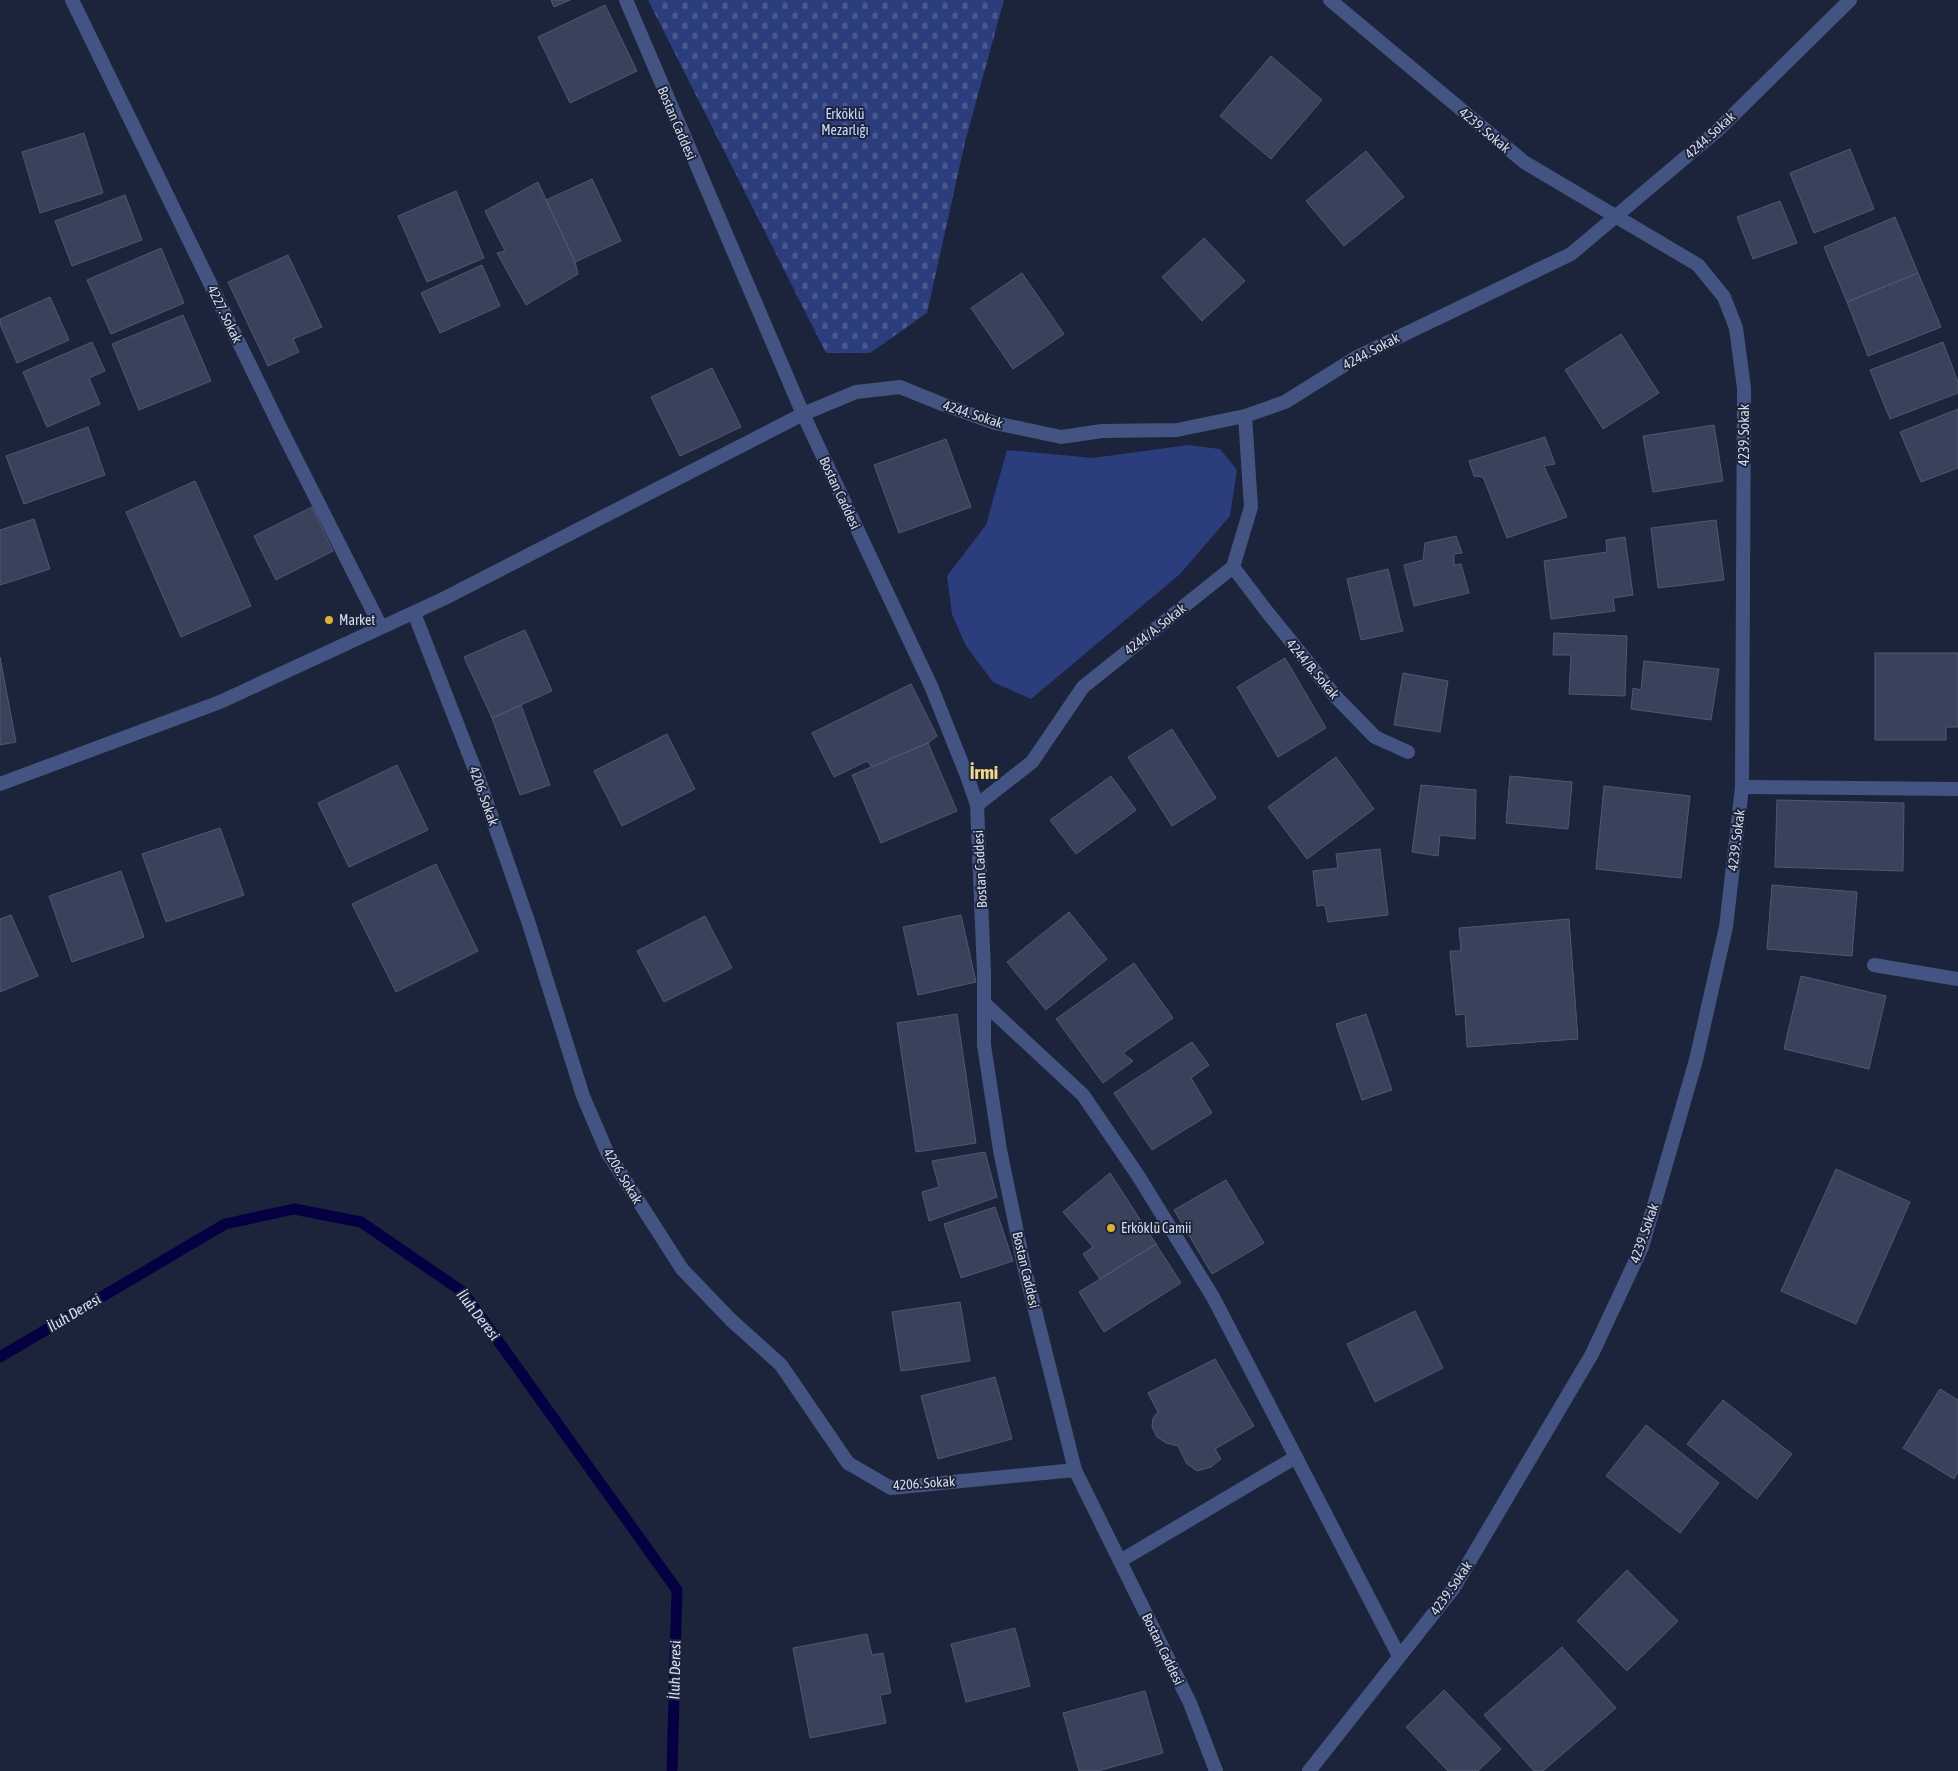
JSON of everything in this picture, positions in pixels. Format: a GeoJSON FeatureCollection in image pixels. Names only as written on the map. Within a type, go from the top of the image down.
{"type":"FeatureCollection","features":[{"type":"Feature","properties":{"kind":"street","name":"4227. Sokak"},"geometry":{"type":"LineString","coordinates":[[72,0],[381,628]]}},
{"type":"Feature","properties":{"kind":"street","name":"Bostan Caddesi"},"geometry":{"type":"LineString","coordinates":[[626,0],[803,414],[930,686],[967,776],[977,806],[984,971],[984,1046],[1000,1150],[1024,1266],[1075,1470],[1190,1703],[1216,1771]]}},
{"type":"Feature","properties":{"kind":"street","name":"4239. Sokak"},"geometry":{"type":"LineString","coordinates":[[1309,1771],[1453,1589],[1592,1354],[1642,1247],[1696,1060],[1726,927],[1742,787],[1744,388],[1736,328],[1724,297],[1698,265],[1524,162],[1330,0]]}},
{"type":"Feature","properties":{"kind":"street","name":"4244. Sokak"},"geometry":{"type":"LineString","coordinates":[[0,784],[220,702],[414,613],[803,414],[856,392],[900,387],[995,422],[1061,437],[1102,431],[1177,430],[1245,416],[1285,402],[1357,357],[1571,254],[1718,130],[1850,0]]}},
{"type":"Feature","properties":{"kind":"street"},"geometry":{"type":"LineString","coordinates":[[1233,567],[1251,507],[1245,416]]}},
{"type":"Feature","properties":{"kind":"street","name":"4244/A. Sokak"},"geometry":{"type":"LineString","coordinates":[[977,806],[1032,762],[1083,687],[1233,567]]}},
{"type":"Feature","properties":{"kind":"street","name":"4244/B. Sokak"},"geometry":{"type":"LineString","coordinates":[[1233,567],[1336,697],[1375,737],[1408,752]]}},
{"type":"Feature","properties":{"kind":"street","name":"4206. Sokak"},"geometry":{"type":"LineString","coordinates":[[414,613],[479,780],[529,924],[583,1096],[607,1152],[682,1268],[731,1320],[781,1365],[848,1463],[891,1488],[1075,1470]]}},
{"type":"Feature","properties":{"kind":"street"},"geometry":{"type":"LineString","coordinates":[[1742,787],[1958,789]]}},
{"type":"Feature","properties":{"kind":"street"},"geometry":{"type":"LineString","coordinates":[[1874,965],[1958,979]]}},
{"type":"Feature","properties":{"kind":"street"},"geometry":{"type":"LineString","coordinates":[[984,1003],[1083,1095],[1137,1174],[1213,1297],[1399,1656]]}},
{"type":"Feature","properties":{"kind":"street"},"geometry":{"type":"LineString","coordinates":[[1120,1561],[1296,1457]]}},
{"type":"Feature","properties":{"kind":"green space","name":"Erköklü Mezarlığı"},"geometry":{"type":"Polygon","coordinates":[[[648,0],[1004,0],[965,142],[927,313],[870,353],[826,353],[648,0]]]}},
{"type":"Feature","properties":{"kind":"green space"},"geometry":{"type":"Polygon","coordinates":[[[1188,445],[1220,449],[1237,470],[1230,516],[1180,574],[1031,699],[993,682],[966,646],[952,614],[947,576],[986,525],[1007,450],[1093,458],[1188,445]]]}},
{"type":"Feature","properties":{"kind":"building"},"geometry":{"type":"Polygon","coordinates":[[[551,0],[570,0],[554,7],[551,0]]]}},
{"type":"Feature","properties":{"kind":"building"},"geometry":{"type":"Polygon","coordinates":[[[605,5],[637,71],[570,103],[538,37],[605,5]]]}},
{"type":"Feature","properties":{"kind":"building"},"geometry":{"type":"Polygon","coordinates":[[[1271,56],[1322,100],[1271,159],[1220,116],[1271,56]]]}},
{"type":"Feature","properties":{"kind":"building"},"geometry":{"type":"Polygon","coordinates":[[[84,133],[103,193],[40,213],[22,152],[84,133]]]}},
{"type":"Feature","properties":{"kind":"building"},"geometry":{"type":"Polygon","coordinates":[[[1850,149],[1874,209],[1814,233],[1790,173],[1850,149]]]}},
{"type":"Feature","properties":{"kind":"building"},"geometry":{"type":"Polygon","coordinates":[[[1366,151],[1404,197],[1344,246],[1306,201],[1366,151]]]}},
{"type":"Feature","properties":{"kind":"building"},"geometry":{"type":"Polygon","coordinates":[[[592,179],[621,241],[575,262],[546,200],[592,179]]]}},
{"type":"Feature","properties":{"kind":"building"},"geometry":{"type":"Polygon","coordinates":[[[538,182],[575,262],[578,274],[526,305],[497,253],[505,251],[485,211],[538,182]]]}},
{"type":"Feature","properties":{"kind":"building"},"geometry":{"type":"Polygon","coordinates":[[[456,191],[484,258],[427,282],[398,216],[456,191]]]}},
{"type":"Feature","properties":{"kind":"building"},"geometry":{"type":"Polygon","coordinates":[[[125,195],[142,240],[72,266],[55,221],[125,195]]]}},
{"type":"Feature","properties":{"kind":"building"},"geometry":{"type":"Polygon","coordinates":[[[1780,201],[1797,243],[1753,259],[1737,217],[1780,201]]]}},
{"type":"Feature","properties":{"kind":"building"},"geometry":{"type":"Polygon","coordinates":[[[1895,217],[1918,273],[1847,302],[1824,247],[1895,217]]]}},
{"type":"Feature","properties":{"kind":"building"},"geometry":{"type":"Polygon","coordinates":[[[1204,238],[1245,281],[1202,321],[1162,277],[1204,238]]]}},
{"type":"Feature","properties":{"kind":"building"},"geometry":{"type":"Polygon","coordinates":[[[161,248],[184,303],[111,334],[87,280],[161,248]]]}},
{"type":"Feature","properties":{"kind":"building"},"geometry":{"type":"Polygon","coordinates":[[[288,255],[322,327],[293,339],[299,352],[268,366],[228,282],[288,255]]]}},
{"type":"Feature","properties":{"kind":"building"},"geometry":{"type":"Polygon","coordinates":[[[482,265],[500,306],[440,333],[421,293],[482,265]]]}},
{"type":"Feature","properties":{"kind":"building"},"geometry":{"type":"Polygon","coordinates":[[[1022,273],[1064,334],[1013,369],[971,308],[1022,273]]]}},
{"type":"Feature","properties":{"kind":"building"},"geometry":{"type":"Polygon","coordinates":[[[1918,273],[1941,327],[1868,356],[1847,302],[1918,273]]]}},
{"type":"Feature","properties":{"kind":"building"},"geometry":{"type":"Polygon","coordinates":[[[50,297],[69,340],[17,363],[0,324],[0,319],[50,297]]]}},
{"type":"Feature","properties":{"kind":"building"},"geometry":{"type":"Polygon","coordinates":[[[183,315],[211,381],[139,410],[112,344],[183,315]]]}},
{"type":"Feature","properties":{"kind":"building"},"geometry":{"type":"Polygon","coordinates":[[[1621,334],[1659,393],[1603,429],[1565,370],[1621,334]]]}},
{"type":"Feature","properties":{"kind":"building"},"geometry":{"type":"Polygon","coordinates":[[[92,342],[105,371],[89,378],[100,404],[47,427],[23,372],[92,342]]]}},
{"type":"Feature","properties":{"kind":"building"},"geometry":{"type":"Polygon","coordinates":[[[1943,342],[1958,382],[1958,393],[1890,419],[1870,370],[1943,342]]]}},
{"type":"Feature","properties":{"kind":"building"},"geometry":{"type":"Polygon","coordinates":[[[712,368],[741,427],[680,456],[651,397],[712,368]]]}},
{"type":"Feature","properties":{"kind":"building"},"geometry":{"type":"Polygon","coordinates":[[[1958,409],[1958,468],[1921,482],[1900,432],[1958,409]]]}},
{"type":"Feature","properties":{"kind":"building"},"geometry":{"type":"Polygon","coordinates":[[[1714,425],[1723,481],[1653,492],[1643,436],[1714,425]]]}},
{"type":"Feature","properties":{"kind":"building"},"geometry":{"type":"Polygon","coordinates":[[[88,427],[105,475],[24,504],[6,456],[88,427]]]}},
{"type":"Feature","properties":{"kind":"building"},"geometry":{"type":"Polygon","coordinates":[[[1545,437],[1555,464],[1544,466],[1567,517],[1507,538],[1483,477],[1474,476],[1469,461],[1545,437]]]}},
{"type":"Feature","properties":{"kind":"building"},"geometry":{"type":"Polygon","coordinates":[[[946,439],[971,507],[899,533],[874,465],[946,439]]]}},
{"type":"Feature","properties":{"kind":"building"},"geometry":{"type":"Polygon","coordinates":[[[195,481],[251,606],[181,637],[126,512],[195,481]]]}},
{"type":"Feature","properties":{"kind":"building"},"geometry":{"type":"Polygon","coordinates":[[[312,507],[333,551],[276,580],[254,536],[312,507]]]}},
{"type":"Feature","properties":{"kind":"building"},"geometry":{"type":"Polygon","coordinates":[[[34,519],[50,569],[0,585],[0,530],[34,519]]]}},
{"type":"Feature","properties":{"kind":"building"},"geometry":{"type":"Polygon","coordinates":[[[1716,520],[1724,580],[1658,588],[1651,528],[1716,520]]]}},
{"type":"Feature","properties":{"kind":"building"},"geometry":{"type":"Polygon","coordinates":[[[1456,536],[1462,553],[1454,554],[1454,565],[1461,564],[1469,593],[1414,606],[1404,565],[1423,560],[1425,543],[1456,536]]]}},
{"type":"Feature","properties":{"kind":"building"},"geometry":{"type":"Polygon","coordinates":[[[1625,537],[1633,595],[1613,598],[1615,611],[1551,619],[1544,561],[1607,552],[1606,540],[1625,537]]]}},
{"type":"Feature","properties":{"kind":"building"},"geometry":{"type":"Polygon","coordinates":[[[1388,569],[1403,631],[1361,640],[1347,579],[1388,569]]]}},
{"type":"Feature","properties":{"kind":"building"},"geometry":{"type":"Polygon","coordinates":[[[525,630],[552,691],[492,718],[464,657],[525,630]]]}},
{"type":"Feature","properties":{"kind":"building"},"geometry":{"type":"Polygon","coordinates":[[[1554,633],[1627,636],[1625,696],[1569,694],[1571,655],[1553,655],[1554,633]]]}},
{"type":"Feature","properties":{"kind":"building"},"geometry":{"type":"Polygon","coordinates":[[[1875,653],[1958,653],[1958,727],[1946,727],[1946,740],[1875,740],[1875,653]]]}},
{"type":"Feature","properties":{"kind":"building"},"geometry":{"type":"Polygon","coordinates":[[[0,657],[16,742],[0,745],[0,657]]]}},
{"type":"Feature","properties":{"kind":"building"},"geometry":{"type":"Polygon","coordinates":[[[1285,658],[1326,728],[1278,757],[1237,687],[1285,658]]]}},
{"type":"Feature","properties":{"kind":"building"},"geometry":{"type":"Polygon","coordinates":[[[1644,661],[1719,669],[1711,720],[1631,709],[1633,688],[1641,690],[1644,661]]]}},
{"type":"Feature","properties":{"kind":"building"},"geometry":{"type":"Polygon","coordinates":[[[1403,673],[1448,681],[1440,732],[1394,725],[1403,673]]]}},
{"type":"Feature","properties":{"kind":"building"},"geometry":{"type":"Polygon","coordinates":[[[911,684],[937,736],[928,743],[872,767],[867,761],[834,777],[812,733],[911,684]]]}},
{"type":"Feature","properties":{"kind":"building"},"geometry":{"type":"Polygon","coordinates":[[[521,705],[550,785],[520,795],[492,718],[521,705]]]}},
{"type":"Feature","properties":{"kind":"building"},"geometry":{"type":"Polygon","coordinates":[[[1172,729],[1216,798],[1172,826],[1128,757],[1172,729]]]}},
{"type":"Feature","properties":{"kind":"building"},"geometry":{"type":"Polygon","coordinates":[[[667,734],[695,789],[622,826],[594,771],[667,734]]]}},
{"type":"Feature","properties":{"kind":"building"},"geometry":{"type":"Polygon","coordinates":[[[928,743],[957,811],[881,843],[852,775],[928,743]]]}},
{"type":"Feature","properties":{"kind":"building"},"geometry":{"type":"Polygon","coordinates":[[[1336,757],[1374,809],[1307,859],[1268,807],[1336,757]]]}},
{"type":"Feature","properties":{"kind":"building"},"geometry":{"type":"Polygon","coordinates":[[[397,765],[428,830],[349,867],[318,803],[397,765]]]}},
{"type":"Feature","properties":{"kind":"building"},"geometry":{"type":"Polygon","coordinates":[[[1111,776],[1136,810],[1076,854],[1050,820],[1111,776]]]}},
{"type":"Feature","properties":{"kind":"building"},"geometry":{"type":"Polygon","coordinates":[[[1510,776],[1572,782],[1568,829],[1506,823],[1510,776]]]}},
{"type":"Feature","properties":{"kind":"building"},"geometry":{"type":"Polygon","coordinates":[[[1421,785],[1476,790],[1475,839],[1440,835],[1438,856],[1412,852],[1421,785]]]}},
{"type":"Feature","properties":{"kind":"building"},"geometry":{"type":"Polygon","coordinates":[[[1604,786],[1690,796],[1681,878],[1596,869],[1604,786]]]}},
{"type":"Feature","properties":{"kind":"building"},"geometry":{"type":"Polygon","coordinates":[[[1777,800],[1904,803],[1903,871],[1775,867],[1777,800]]]}},
{"type":"Feature","properties":{"kind":"building"},"geometry":{"type":"Polygon","coordinates":[[[220,828],[244,895],[166,922],[142,854],[220,828]]]}},
{"type":"Feature","properties":{"kind":"building"},"geometry":{"type":"Polygon","coordinates":[[[1380,849],[1388,915],[1328,922],[1325,905],[1317,906],[1313,871],[1338,868],[1336,854],[1380,849]]]}},
{"type":"Feature","properties":{"kind":"building"},"geometry":{"type":"Polygon","coordinates":[[[436,864],[478,951],[396,992],[352,904],[436,864]]]}},
{"type":"Feature","properties":{"kind":"building"},"geometry":{"type":"Polygon","coordinates":[[[121,871],[144,937],[72,962],[49,896],[121,871]]]}},
{"type":"Feature","properties":{"kind":"building"},"geometry":{"type":"Polygon","coordinates":[[[1772,885],[1857,892],[1852,956],[1767,949],[1772,885]]]}},
{"type":"Feature","properties":{"kind":"building"},"geometry":{"type":"Polygon","coordinates":[[[1069,912],[1107,959],[1046,1010],[1007,962],[1069,912]]]}},
{"type":"Feature","properties":{"kind":"building"},"geometry":{"type":"Polygon","coordinates":[[[11,915],[38,976],[0,992],[0,919],[11,915]]]}},
{"type":"Feature","properties":{"kind":"building"},"geometry":{"type":"Polygon","coordinates":[[[961,915],[976,982],[918,995],[903,927],[961,915]]]}},
{"type":"Feature","properties":{"kind":"building"},"geometry":{"type":"Polygon","coordinates":[[[705,916],[732,968],[664,1002],[637,951],[705,916]]]}},
{"type":"Feature","properties":{"kind":"building"},"geometry":{"type":"Polygon","coordinates":[[[1569,919],[1578,1039],[1467,1047],[1465,1014],[1456,1015],[1450,951],[1461,951],[1459,928],[1569,919]]]}},
{"type":"Feature","properties":{"kind":"building"},"geometry":{"type":"Polygon","coordinates":[[[1134,963],[1173,1018],[1123,1053],[1133,1061],[1103,1083],[1056,1019],[1134,963]]]}},
{"type":"Feature","properties":{"kind":"building"},"geometry":{"type":"Polygon","coordinates":[[[1801,976],[1886,996],[1869,1069],[1784,1049],[1801,976]]]}},
{"type":"Feature","properties":{"kind":"building"},"geometry":{"type":"Polygon","coordinates":[[[957,1014],[976,1143],[916,1152],[897,1023],[957,1014]]]}},
{"type":"Feature","properties":{"kind":"building"},"geometry":{"type":"Polygon","coordinates":[[[1366,1014],[1392,1090],[1362,1100],[1336,1024],[1366,1014]]]}},
{"type":"Feature","properties":{"kind":"building"},"geometry":{"type":"Polygon","coordinates":[[[1192,1042],[1209,1065],[1191,1078],[1212,1113],[1152,1150],[1114,1093],[1192,1042]]]}},
{"type":"Feature","properties":{"kind":"building"},"geometry":{"type":"Polygon","coordinates":[[[985,1152],[997,1197],[929,1221],[922,1192],[939,1187],[932,1161],[985,1152]]]}},
{"type":"Feature","properties":{"kind":"building"},"geometry":{"type":"Polygon","coordinates":[[[1836,1169],[1910,1202],[1856,1324],[1781,1291],[1836,1169]]]}},
{"type":"Feature","properties":{"kind":"building","name":"Erköklü Camii"},"geometry":{"type":"Polygon","coordinates":[[[1110,1173],[1156,1244],[1100,1279],[1083,1254],[1093,1247],[1063,1212],[1110,1173]]]}},
{"type":"Feature","properties":{"kind":"building"},"geometry":{"type":"Polygon","coordinates":[[[1226,1180],[1264,1243],[1212,1274],[1174,1210],[1226,1180]]]}},
{"type":"Feature","properties":{"kind":"building"},"geometry":{"type":"Polygon","coordinates":[[[995,1207],[1013,1261],[961,1278],[944,1224],[995,1207]]]}},
{"type":"Feature","properties":{"kind":"building"},"geometry":{"type":"Polygon","coordinates":[[[1156,1244],[1181,1283],[1104,1332],[1079,1292],[1156,1244]]]}},
{"type":"Feature","properties":{"kind":"building"},"geometry":{"type":"Polygon","coordinates":[[[960,1302],[970,1361],[901,1371],[892,1312],[960,1302]]]}},
{"type":"Feature","properties":{"kind":"building"},"geometry":{"type":"Polygon","coordinates":[[[1415,1311],[1443,1368],[1375,1402],[1347,1344],[1415,1311]]]}},
{"type":"Feature","properties":{"kind":"building"},"geometry":{"type":"Polygon","coordinates":[[[1215,1359],[1254,1426],[1215,1449],[1221,1459],[1211,1467],[1197,1471],[1187,1464],[1178,1446],[1166,1443],[1157,1437],[1152,1427],[1153,1418],[1158,1412],[1148,1393],[1215,1359]]]}},
{"type":"Feature","properties":{"kind":"building"},"geometry":{"type":"Polygon","coordinates":[[[995,1377],[1012,1439],[938,1459],[921,1396],[995,1377]]]}},
{"type":"Feature","properties":{"kind":"building"},"geometry":{"type":"Polygon","coordinates":[[[1940,1389],[1958,1400],[1958,1472],[1954,1479],[1903,1448],[1940,1389]]]}},
{"type":"Feature","properties":{"kind":"building"},"geometry":{"type":"Polygon","coordinates":[[[1723,1400],[1792,1454],[1757,1499],[1687,1444],[1723,1400]]]}},
{"type":"Feature","properties":{"kind":"building"},"geometry":{"type":"Polygon","coordinates":[[[1646,1425],[1719,1483],[1680,1533],[1606,1476],[1646,1425]]]}},
{"type":"Feature","properties":{"kind":"building"},"geometry":{"type":"Polygon","coordinates":[[[1627,1570],[1678,1621],[1627,1671],[1577,1621],[1627,1570]]]}},
{"type":"Feature","properties":{"kind":"building"},"geometry":{"type":"Polygon","coordinates":[[[1015,1628],[1030,1686],[966,1702],[951,1644],[1015,1628]]]}},
{"type":"Feature","properties":{"kind":"building"},"geometry":{"type":"Polygon","coordinates":[[[867,1634],[872,1655],[883,1653],[891,1693],[880,1695],[886,1723],[810,1738],[793,1648],[867,1634]]]}},
{"type":"Feature","properties":{"kind":"building"},"geometry":{"type":"Polygon","coordinates":[[[1562,1647],[1616,1708],[1543,1771],[1534,1771],[1484,1715],[1562,1647]]]}},
{"type":"Feature","properties":{"kind":"building"},"geometry":{"type":"Polygon","coordinates":[[[1444,1690],[1501,1749],[1478,1771],[1448,1771],[1406,1727],[1444,1690]]]}},
{"type":"Feature","properties":{"kind":"building"},"geometry":{"type":"Polygon","coordinates":[[[1145,1691],[1163,1753],[1098,1771],[1079,1771],[1063,1713],[1145,1691]]]}},
{"type":"Feature","properties":{"kind":"waterway","name":"İluh Deresi"},"geometry":{"type":"LineString","coordinates":[[0,1357],[225,1224],[294,1209],[361,1222],[463,1292],[677,1590],[672,1771]]}},
{"type":"Feature","properties":{"kind":"place","name":"Market"},"geometry":{"type":"Point","coordinates":[329,620]}},
{"type":"Feature","properties":{"kind":"place","name":"Erköklü Camii"},"geometry":{"type":"Point","coordinates":[1111,1228]}},
{"type":"Feature","properties":{"kind":"district","name":"İrmi"},"geometry":{"type":"Point","coordinates":[984,772]}}]}
